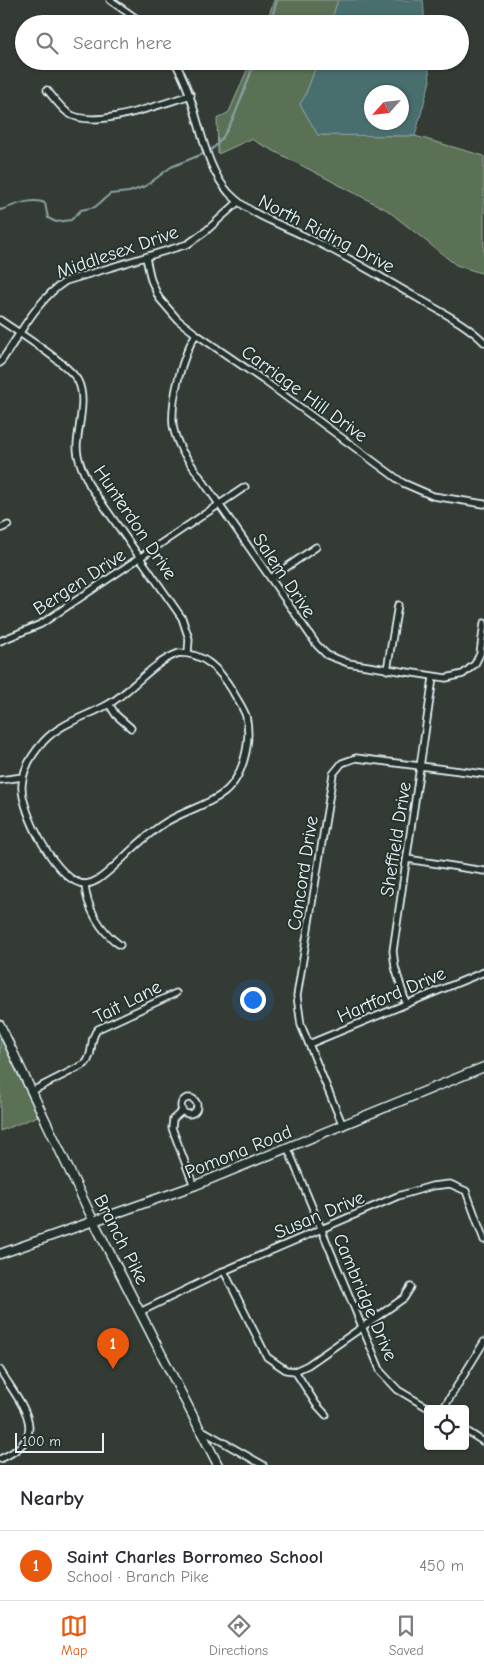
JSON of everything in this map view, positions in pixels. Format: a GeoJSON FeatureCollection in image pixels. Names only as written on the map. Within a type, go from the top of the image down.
{"type":"FeatureCollection","features":[{"type":"Feature","properties":{"kind":"street"},"geometry":{"type":"LineString","coordinates":[[110,0],[131,15]]}},
{"type":"Feature","properties":{"kind":"street","name":"North Riding Drive"},"geometry":{"type":"LineString","coordinates":[[178,70],[191,96],[214,169],[222,184],[238,202],[260,217],[285,227],[358,264],[467,327],[484,342]]}},
{"type":"Feature","properties":{"kind":"street"},"geometry":{"type":"LineString","coordinates":[[47,90],[67,112],[88,120],[191,96]]}},
{"type":"Feature","properties":{"kind":"street","name":"Middlesex Drive"},"geometry":{"type":"LineString","coordinates":[[0,363],[44,299],[66,281],[188,244],[206,231],[238,202]]}},
{"type":"Feature","properties":{"kind":"street","name":"Carriage Hill Drive"},"geometry":{"type":"LineString","coordinates":[[146,258],[159,298],[178,320],[196,334],[263,380],[408,486],[434,496],[484,504]]}},
{"type":"Feature","properties":{"kind":"street","name":"Hunterdon Drive"},"geometry":{"type":"LineString","coordinates":[[0,320],[68,370],[78,381],[81,395],[77,448],[81,466],[90,486],[187,626],[188,653]]}},
{"type":"Feature","properties":{"kind":"street","name":"Salem Drive"},"geometry":{"type":"LineString","coordinates":[[196,334],[184,360],[173,425],[182,451],[307,632],[327,654],[348,663],[433,678],[453,677],[470,670],[480,654],[484,625]]}},
{"type":"Feature","properties":{"kind":"street","name":"Bergen Drive"},"geometry":{"type":"LineString","coordinates":[[0,641],[41,624],[245,487]]}},
{"type":"Feature","properties":{"kind":"street"},"geometry":{"type":"LineString","coordinates":[[0,529],[8,525]]}},
{"type":"Feature","properties":{"kind":"street"},"geometry":{"type":"LineString","coordinates":[[271,578],[316,547]]}},
{"type":"Feature","properties":{"kind":"street"},"geometry":{"type":"LineString","coordinates":[[387,670],[398,605]]}},
{"type":"Feature","properties":{"kind":"street"},"geometry":{"type":"LineString","coordinates":[[188,653],[200,656],[212,664],[227,682],[243,710],[248,732],[240,773],[232,785],[221,795],[164,823],[102,878],[86,884],[76,882],[65,874],[37,835],[26,811],[23,798],[23,777],[31,758],[46,739],[59,729],[109,704],[166,658],[188,653]]}},
{"type":"Feature","properties":{"kind":"street","name":"Sheffield Drive"},"geometry":{"type":"LineString","coordinates":[[406,1004],[395,967],[393,951],[422,766],[433,678]]}},
{"type":"Feature","properties":{"kind":"street"},"geometry":{"type":"LineString","coordinates":[[109,704],[116,715],[131,728]]}},
{"type":"Feature","properties":{"kind":"street","name":"Concord Drive"},"geometry":{"type":"LineString","coordinates":[[343,1126],[301,1025],[298,996],[333,774],[342,763],[356,758],[484,774]]}},
{"type":"Feature","properties":{"kind":"street"},"geometry":{"type":"LineString","coordinates":[[0,780],[23,777]]}},
{"type":"Feature","properties":{"kind":"street"},"geometry":{"type":"LineString","coordinates":[[407,859],[484,871]]}},
{"type":"Feature","properties":{"kind":"street"},"geometry":{"type":"LineString","coordinates":[[86,884],[86,893],[97,918],[110,938],[120,945]]}},
{"type":"Feature","properties":{"kind":"street","name":"Hartford Drive"},"geometry":{"type":"LineString","coordinates":[[310,1044],[484,972]]}},
{"type":"Feature","properties":{"kind":"street","name":"Tait Lane"},"geometry":{"type":"LineString","coordinates":[[32,1091],[85,1064],[91,1057],[93,1037],[98,1029],[176,993]]}},
{"type":"Feature","properties":{"kind":"street","name":"Branch Pike"},"geometry":{"type":"LineString","coordinates":[[0,1026],[94,1222],[218,1465]]}},
{"type":"Feature","properties":{"kind":"street","name":"Pomona Road"},"geometry":{"type":"LineString","coordinates":[[0,1254],[194,1186],[484,1067]]}},
{"type":"Feature","properties":{"kind":"street"},"geometry":{"type":"LineString","coordinates":[[182,1111],[173,1119],[172,1128],[194,1186]]}},
{"type":"Feature","properties":{"kind":"street","name":"Cambridge Drive"},"geometry":{"type":"LineString","coordinates":[[288,1149],[381,1372],[390,1382],[424,1405]]}},
{"type":"Feature","properties":{"kind":"street","name":"Susan Drive"},"geometry":{"type":"LineString","coordinates":[[140,1312],[224,1271],[398,1196],[432,1186],[450,1184],[461,1188],[469,1196],[484,1240]]}},
{"type":"Feature","properties":{"kind":"street"},"geometry":{"type":"LineString","coordinates":[[224,1271],[267,1357],[286,1370],[295,1371],[404,1298],[411,1287]]}},
{"type":"Feature","properties":{"kind":"street"},"geometry":{"type":"LineString","coordinates":[[445,1405],[484,1342]]}},
{"type":"Feature","properties":{"kind":"street"},"geometry":{"type":"LineString","coordinates":[[0,1370],[27,1415],[30,1428],[24,1444],[16,1452],[0,1459]]}},
{"type":"Feature","properties":{"kind":"street"},"geometry":{"type":"LineString","coordinates":[[295,1371],[316,1404],[326,1415]]}},
{"type":"Feature","properties":{"kind":"street"},"geometry":{"type":"LineString","coordinates":[[199,1428],[263,1465]]}},
{"type":"Feature","properties":{"kind":"street"},"geometry":{"type":"LineString","coordinates":[[469,1433],[484,1442]]}},
{"type":"Feature","properties":{"kind":"green space"},"geometry":{"type":"Polygon","coordinates":[[[274,0],[338,0],[333,15],[269,15],[274,0]]]}},
{"type":"Feature","properties":{"kind":"green space"},"geometry":{"type":"Polygon","coordinates":[[[247,70],[315,70],[300,104],[318,135],[415,136],[484,156],[484,274],[456,265],[387,210],[251,139],[218,154],[217,119],[229,112],[247,70]]]}},
{"type":"Feature","properties":{"kind":"green space"},"geometry":{"type":"Polygon","coordinates":[[[0,1038],[38,1116],[0,1131],[0,1038]]]}},
{"type":"Feature","properties":{"kind":"water"},"geometry":{"type":"Polygon","coordinates":[[[338,0],[423,0],[424,15],[333,15],[338,0]]]}},
{"type":"Feature","properties":{"kind":"water"},"geometry":{"type":"Polygon","coordinates":[[[315,70],[429,70],[430,81],[415,136],[318,135],[300,104],[315,70]]]}},
{"type":"Feature","properties":{"kind":"waterway"},"geometry":{"type":"LineString","coordinates":[[273,15],[277,0]]}},
{"type":"Feature","properties":{"kind":"waterway"},"geometry":{"type":"LineString","coordinates":[[209,151],[224,136],[252,70]]}},
{"type":"Feature","properties":{"kind":"waterway"},"geometry":{"type":"LineString","coordinates":[[0,210],[22,203],[40,201],[45,203],[48,218],[56,222],[71,220],[81,210],[95,207],[110,194],[129,192],[146,186],[171,167],[205,153]]}},
{"type":"Feature","properties":{"kind":"place","name":"Saint Charles Borromeo School"},"geometry":{"type":"Point","coordinates":[113,1369]}}]}
